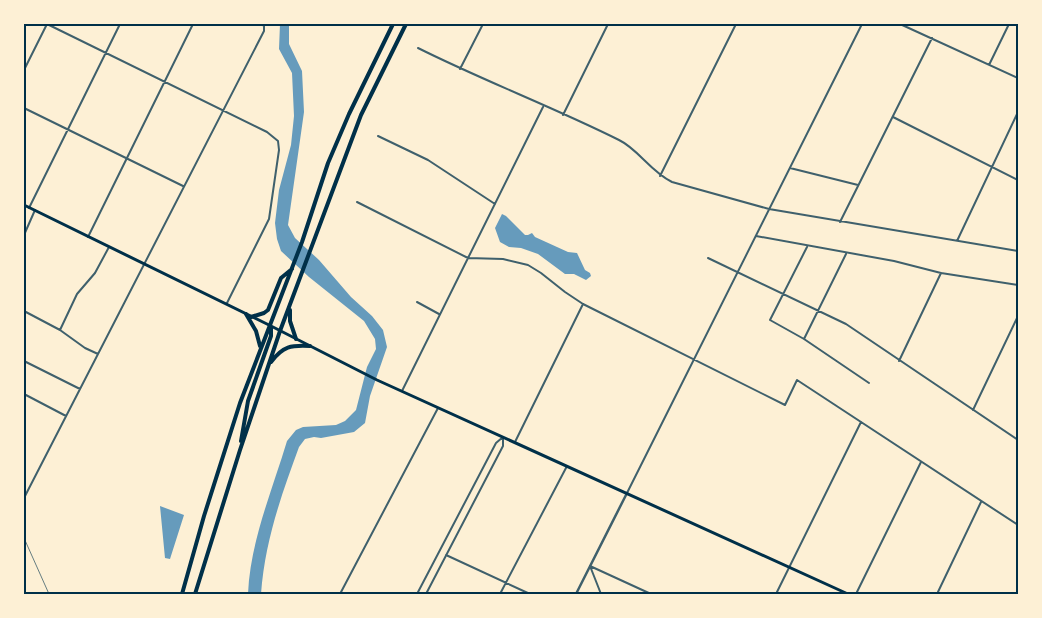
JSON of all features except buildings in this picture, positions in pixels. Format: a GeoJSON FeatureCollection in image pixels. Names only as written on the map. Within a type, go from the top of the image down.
{"type":"FeatureCollection","features":[{"type":"Feature","properties":{"kind":"highway"},"geometry":{"type":"LineString","coordinates":[[182,594],[223,457],[260,346],[271,326],[302,242],[328,163],[348,114],[393,24]]}},
{"type":"Feature","properties":{"kind":"highway"},"geometry":{"type":"LineString","coordinates":[[195,594],[280,331],[361,115],[406,24]]}},
{"type":"Feature","properties":{"kind":"highway"},"geometry":{"type":"LineString","coordinates":[[251,316],[268,310],[281,278],[293,267]]}},
{"type":"Feature","properties":{"kind":"highway"},"geometry":{"type":"LineString","coordinates":[[291,304],[290,321],[296,339]]}},
{"type":"Feature","properties":{"kind":"highway"},"geometry":{"type":"LineString","coordinates":[[246,314],[256,331],[260,346]]}},
{"type":"Feature","properties":{"kind":"highway"},"geometry":{"type":"LineString","coordinates":[[240,450],[241,434],[248,401],[271,336],[271,326]]}},
{"type":"Feature","properties":{"kind":"highway"},"geometry":{"type":"LineString","coordinates":[[268,365],[279,351],[284,348],[310,346]]}},
{"type":"Feature","properties":{"kind":"main road"},"geometry":{"type":"LineString","coordinates":[[24,205],[251,316],[357,371],[848,594]]}},
{"type":"Feature","properties":{"kind":"street"},"geometry":{"type":"LineString","coordinates":[[24,70],[47,24],[271,135],[278,141],[269,219],[226,305]]}},
{"type":"Feature","properties":{"kind":"street"},"geometry":{"type":"LineString","coordinates":[[29,208],[120,24]]}},
{"type":"Feature","properties":{"kind":"street"},"geometry":{"type":"LineString","coordinates":[[88,237],[193,24]]}},
{"type":"Feature","properties":{"kind":"street"},"geometry":{"type":"LineString","coordinates":[[24,498],[145,265],[264,28],[260,24]]}},
{"type":"Feature","properties":{"kind":"street"},"geometry":{"type":"LineString","coordinates":[[460,69],[483,24]]}},
{"type":"Feature","properties":{"kind":"street"},"geometry":{"type":"LineString","coordinates":[[563,115],[608,24]]}},
{"type":"Feature","properties":{"kind":"street"},"geometry":{"type":"LineString","coordinates":[[660,176],[736,24]]}},
{"type":"Feature","properties":{"kind":"street"},"geometry":{"type":"LineString","coordinates":[[576,594],[862,24]]}},
{"type":"Feature","properties":{"kind":"street"},"geometry":{"type":"LineString","coordinates":[[900,24],[1018,78]]}},
{"type":"Feature","properties":{"kind":"street"},"geometry":{"type":"LineString","coordinates":[[989,65],[1009,24]]}},
{"type":"Feature","properties":{"kind":"street"},"geometry":{"type":"LineString","coordinates":[[840,222],[932,38]]}},
{"type":"Feature","properties":{"kind":"street"},"geometry":{"type":"LineString","coordinates":[[418,48],[460,69],[621,141],[660,176],[672,182],[769,209],[1018,251]]}},
{"type":"Feature","properties":{"kind":"street"},"geometry":{"type":"LineString","coordinates":[[402,391],[544,106]]}},
{"type":"Feature","properties":{"kind":"street"},"geometry":{"type":"LineString","coordinates":[[24,108],[184,187]]}},
{"type":"Feature","properties":{"kind":"street"},"geometry":{"type":"LineString","coordinates":[[957,241],[1018,112]]}},
{"type":"Feature","properties":{"kind":"street"},"geometry":{"type":"LineString","coordinates":[[892,117],[1018,180]]}},
{"type":"Feature","properties":{"kind":"street"},"geometry":{"type":"LineString","coordinates":[[378,136],[428,160],[495,204]]}},
{"type":"Feature","properties":{"kind":"street"},"geometry":{"type":"LineString","coordinates":[[790,168],[858,185]]}},
{"type":"Feature","properties":{"kind":"street"},"geometry":{"type":"LineString","coordinates":[[357,202],[468,258],[503,259],[528,265],[541,272],[565,292],[584,304],[785,405],[798,380],[1018,525]]}},
{"type":"Feature","properties":{"kind":"street"},"geometry":{"type":"LineString","coordinates":[[24,235],[35,210]]}},
{"type":"Feature","properties":{"kind":"street"},"geometry":{"type":"LineString","coordinates":[[756,236],[807,247],[894,261],[941,273],[1018,285]]}},
{"type":"Feature","properties":{"kind":"street"},"geometry":{"type":"LineString","coordinates":[[60,330],[77,294],[95,273],[109,247]]}},
{"type":"Feature","properties":{"kind":"street"},"geometry":{"type":"LineString","coordinates":[[807,247],[770,320],[804,339],[869,383]]}},
{"type":"Feature","properties":{"kind":"street"},"geometry":{"type":"LineString","coordinates":[[804,339],[846,253]]}},
{"type":"Feature","properties":{"kind":"street"},"geometry":{"type":"LineString","coordinates":[[708,258],[846,324],[1018,440]]}},
{"type":"Feature","properties":{"kind":"street"},"geometry":{"type":"LineString","coordinates":[[899,360],[941,273]]}},
{"type":"Feature","properties":{"kind":"street"},"geometry":{"type":"LineString","coordinates":[[417,302],[439,314]]}},
{"type":"Feature","properties":{"kind":"street"},"geometry":{"type":"LineString","coordinates":[[515,442],[584,304]]}},
{"type":"Feature","properties":{"kind":"street"},"geometry":{"type":"LineString","coordinates":[[24,311],[60,330],[85,348],[98,354]]}},
{"type":"Feature","properties":{"kind":"street"},"geometry":{"type":"LineString","coordinates":[[973,410],[1018,316]]}},
{"type":"Feature","properties":{"kind":"street"},"geometry":{"type":"LineString","coordinates":[[24,361],[80,389]]}},
{"type":"Feature","properties":{"kind":"street"},"geometry":{"type":"LineString","coordinates":[[24,394],[66,416]]}},
{"type":"Feature","properties":{"kind":"street"},"geometry":{"type":"LineString","coordinates":[[340,594],[439,408]]}},
{"type":"Feature","properties":{"kind":"street"},"geometry":{"type":"LineString","coordinates":[[776,594],[861,422]]}},
{"type":"Feature","properties":{"kind":"street"},"geometry":{"type":"LineString","coordinates":[[426,594],[503,446],[503,437]]}},
{"type":"Feature","properties":{"kind":"street"},"geometry":{"type":"LineString","coordinates":[[417,594],[496,443],[503,437]]}},
{"type":"Feature","properties":{"kind":"street"},"geometry":{"type":"LineString","coordinates":[[856,594],[921,461]]}},
{"type":"Feature","properties":{"kind":"street"},"geometry":{"type":"LineString","coordinates":[[500,594],[567,466]]}},
{"type":"Feature","properties":{"kind":"street"},"geometry":{"type":"LineString","coordinates":[[937,594],[981,501]]}},
{"type":"Feature","properties":{"kind":"street"},"geometry":{"type":"LineString","coordinates":[[446,555],[530,594]]}},
{"type":"Feature","properties":{"kind":"street"},"geometry":{"type":"LineString","coordinates":[[590,566],[601,594]]}},
{"type":"Feature","properties":{"kind":"street"},"geometry":{"type":"LineString","coordinates":[[590,566],[652,594]]}},
{"type":"Feature","properties":{"kind":"water"},"geometry":{"type":"Polygon","coordinates":[[[280,24],[289,24],[289,44],[302,71],[304,112],[288,225],[295,238],[319,260],[351,297],[372,316],[383,330],[387,347],[370,396],[365,423],[354,432],[305,439],[299,447],[280,501],[270,537],[261,594],[248,594],[257,536],[287,441],[296,430],[303,427],[336,425],[345,421],[356,410],[367,367],[376,349],[375,339],[364,321],[309,277],[281,251],[277,239],[275,223],[279,190],[291,145],[294,116],[292,73],[279,49],[280,24]]]}},
{"type":"Feature","properties":{"kind":"water"},"geometry":{"type":"Polygon","coordinates":[[[502,214],[525,235],[532,233],[535,237],[568,252],[577,253],[585,270],[591,276],[586,280],[574,274],[565,274],[538,254],[521,248],[509,247],[500,242],[495,228],[502,214]]]}},
{"type":"Feature","properties":{"kind":"water"},"geometry":{"type":"Polygon","coordinates":[[[160,506],[184,515],[170,559],[165,558],[160,506]]]}},
{"type":"Feature","properties":{"kind":"railway"},"geometry":{"type":"LineString","coordinates":[[24,538],[49,594]]}}]}
